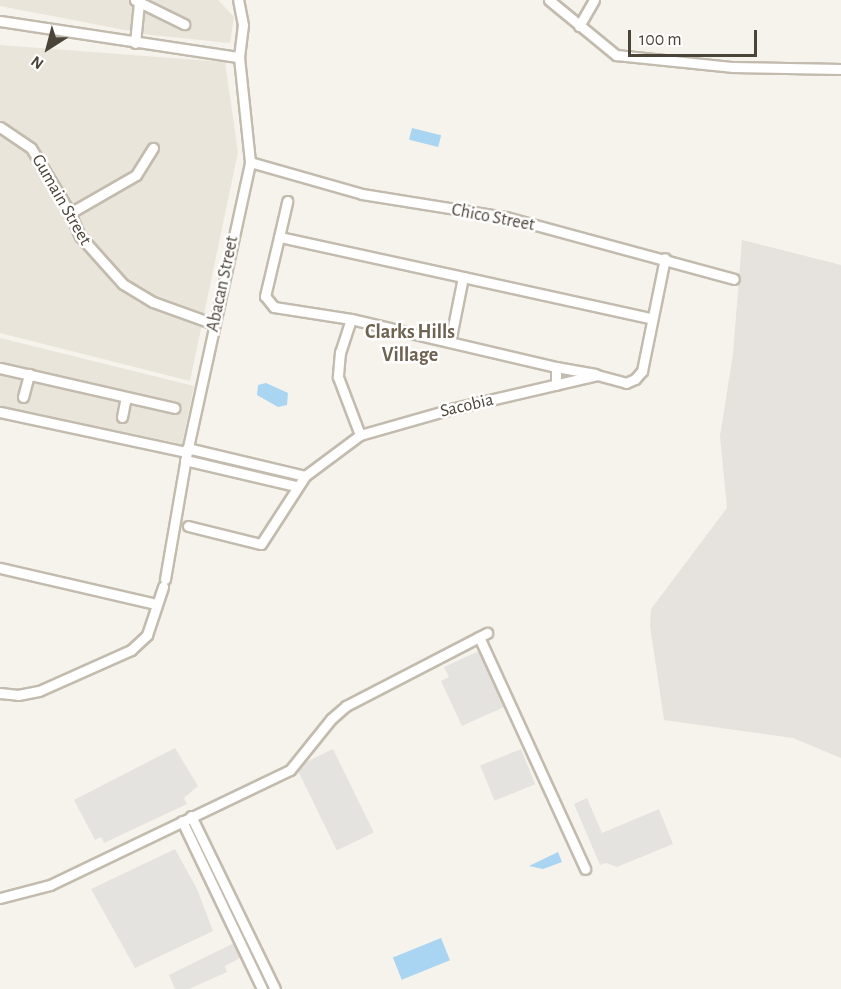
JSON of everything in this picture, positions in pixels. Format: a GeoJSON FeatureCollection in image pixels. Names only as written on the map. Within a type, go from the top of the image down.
{"type":"FeatureCollection","features":[{"type":"Feature","properties":{"kind":"street","name":"Abacan Street"},"geometry":{"type":"LineString","coordinates":[[0,693],[18,695],[39,691],[131,650],[147,635],[168,567],[186,454],[250,162],[239,57],[243,25],[238,0]]}},
{"type":"Feature","properties":{"kind":"street"},"geometry":{"type":"LineString","coordinates":[[549,0],[616,56],[733,67],[841,69]]}},
{"type":"Feature","properties":{"kind":"street"},"geometry":{"type":"LineString","coordinates":[[579,26],[594,0]]}},
{"type":"Feature","properties":{"kind":"street"},"geometry":{"type":"LineString","coordinates":[[135,43],[137,1],[184,24]]}},
{"type":"Feature","properties":{"kind":"street"},"geometry":{"type":"LineString","coordinates":[[0,21],[239,57]]}},
{"type":"Feature","properties":{"kind":"street","name":"Gumain Street"},"geometry":{"type":"LineString","coordinates":[[0,127],[30,147],[89,249],[123,284],[153,302],[214,324]]}},
{"type":"Feature","properties":{"kind":"street"},"geometry":{"type":"LineString","coordinates":[[70,213],[136,175],[153,148]]}},
{"type":"Feature","properties":{"kind":"street","name":"Chico Street"},"geometry":{"type":"LineString","coordinates":[[250,162],[362,194],[506,218],[665,258],[734,279]]}},
{"type":"Feature","properties":{"kind":"street"},"geometry":{"type":"LineString","coordinates":[[287,201],[265,296],[274,307],[351,319],[597,375]]}},
{"type":"Feature","properties":{"kind":"street"},"geometry":{"type":"LineString","coordinates":[[279,237],[650,318]]}},
{"type":"Feature","properties":{"kind":"street","name":"Sacobia"},"geometry":{"type":"LineString","coordinates":[[188,526],[261,544],[296,486],[305,476],[360,435],[451,408],[597,375],[626,383],[635,379],[642,371],[650,318],[665,258]]}},
{"type":"Feature","properties":{"kind":"street"},"geometry":{"type":"LineString","coordinates":[[450,342],[463,277]]}},
{"type":"Feature","properties":{"kind":"street"},"geometry":{"type":"LineString","coordinates":[[351,319],[340,352],[338,377],[360,435]]}},
{"type":"Feature","properties":{"kind":"street"},"geometry":{"type":"LineString","coordinates":[[556,367],[556,385]]}},
{"type":"Feature","properties":{"kind":"street"},"geometry":{"type":"LineString","coordinates":[[0,368],[174,408]]}},
{"type":"Feature","properties":{"kind":"street"},"geometry":{"type":"LineString","coordinates":[[22,397],[29,374]]}},
{"type":"Feature","properties":{"kind":"street"},"geometry":{"type":"LineString","coordinates":[[122,417],[126,397]]}},
{"type":"Feature","properties":{"kind":"street"},"geometry":{"type":"LineString","coordinates":[[0,412],[186,454],[305,476]]}},
{"type":"Feature","properties":{"kind":"street"},"geometry":{"type":"LineString","coordinates":[[186,454],[296,486]]}},
{"type":"Feature","properties":{"kind":"street"},"geometry":{"type":"LineString","coordinates":[[0,568],[156,604]]}},
{"type":"Feature","properties":{"kind":"street"},"geometry":{"type":"LineString","coordinates":[[0,898],[50,885],[290,770],[331,719],[346,706],[483,635],[585,869]]}},
{"type":"Feature","properties":{"kind":"street"},"geometry":{"type":"LineString","coordinates":[[187,818],[262,989]]}},
{"type":"Feature","properties":{"kind":"street"},"geometry":{"type":"LineString","coordinates":[[187,818],[275,989]]}},
{"type":"Feature","properties":{"kind":"shaded area"},"geometry":{"type":"Polygon","coordinates":[[[0,0],[218,0],[234,17],[230,43],[151,35],[0,6],[0,0]]]}},
{"type":"Feature","properties":{"kind":"shaded area"},"geometry":{"type":"Polygon","coordinates":[[[0,45],[225,62],[238,152],[190,381],[0,333],[0,45]]]}},
{"type":"Feature","properties":{"kind":"shaded area"},"geometry":{"type":"Polygon","coordinates":[[[742,240],[841,265],[841,758],[793,738],[664,720],[650,626],[651,609],[727,508],[720,436],[733,354],[742,240]]]}},
{"type":"Feature","properties":{"kind":"shaded area"},"geometry":{"type":"Polygon","coordinates":[[[0,338],[194,386],[182,444],[0,406],[0,338]]]}},
{"type":"Feature","properties":{"kind":"shaded area"},"geometry":{"type":"Polygon","coordinates":[[[479,651],[504,707],[462,726],[441,681],[449,677],[444,667],[479,651]]]}},
{"type":"Feature","properties":{"kind":"shaded area"},"geometry":{"type":"Polygon","coordinates":[[[175,748],[198,786],[184,798],[187,804],[104,843],[101,837],[95,840],[74,800],[175,748]]]}},
{"type":"Feature","properties":{"kind":"shaded area"},"geometry":{"type":"Polygon","coordinates":[[[333,749],[374,833],[337,851],[296,767],[333,749]]]}},
{"type":"Feature","properties":{"kind":"shaded area"},"geometry":{"type":"Polygon","coordinates":[[[521,749],[535,784],[494,801],[480,765],[521,749]]]}},
{"type":"Feature","properties":{"kind":"shaded area"},"geometry":{"type":"Polygon","coordinates":[[[587,798],[602,833],[659,809],[673,844],[617,867],[606,863],[600,865],[574,804],[587,798]]]}},
{"type":"Feature","properties":{"kind":"shaded area"},"geometry":{"type":"Polygon","coordinates":[[[175,849],[197,889],[213,931],[135,968],[91,889],[175,849]]]}},
{"type":"Feature","properties":{"kind":"shaded area"},"geometry":{"type":"Polygon","coordinates":[[[234,943],[240,958],[225,966],[227,972],[189,989],[175,989],[169,975],[234,943]]]}},
{"type":"Feature","properties":{"kind":"water"},"geometry":{"type":"Polygon","coordinates":[[[412,128],[441,135],[438,147],[409,140],[412,128]]]}},
{"type":"Feature","properties":{"kind":"water"},"geometry":{"type":"Polygon","coordinates":[[[266,383],[288,393],[287,405],[278,407],[257,395],[258,385],[266,383]]]}},
{"type":"Feature","properties":{"kind":"water"},"geometry":{"type":"Polygon","coordinates":[[[558,852],[562,862],[543,869],[529,866],[558,852]]]}},
{"type":"Feature","properties":{"kind":"water"},"geometry":{"type":"Polygon","coordinates":[[[441,938],[450,960],[402,980],[393,957],[441,938]]]}},
{"type":"Feature","properties":{"kind":"district","name":"Clarks Hills Village"},"geometry":{"type":"Point","coordinates":[410,344]}}]}
